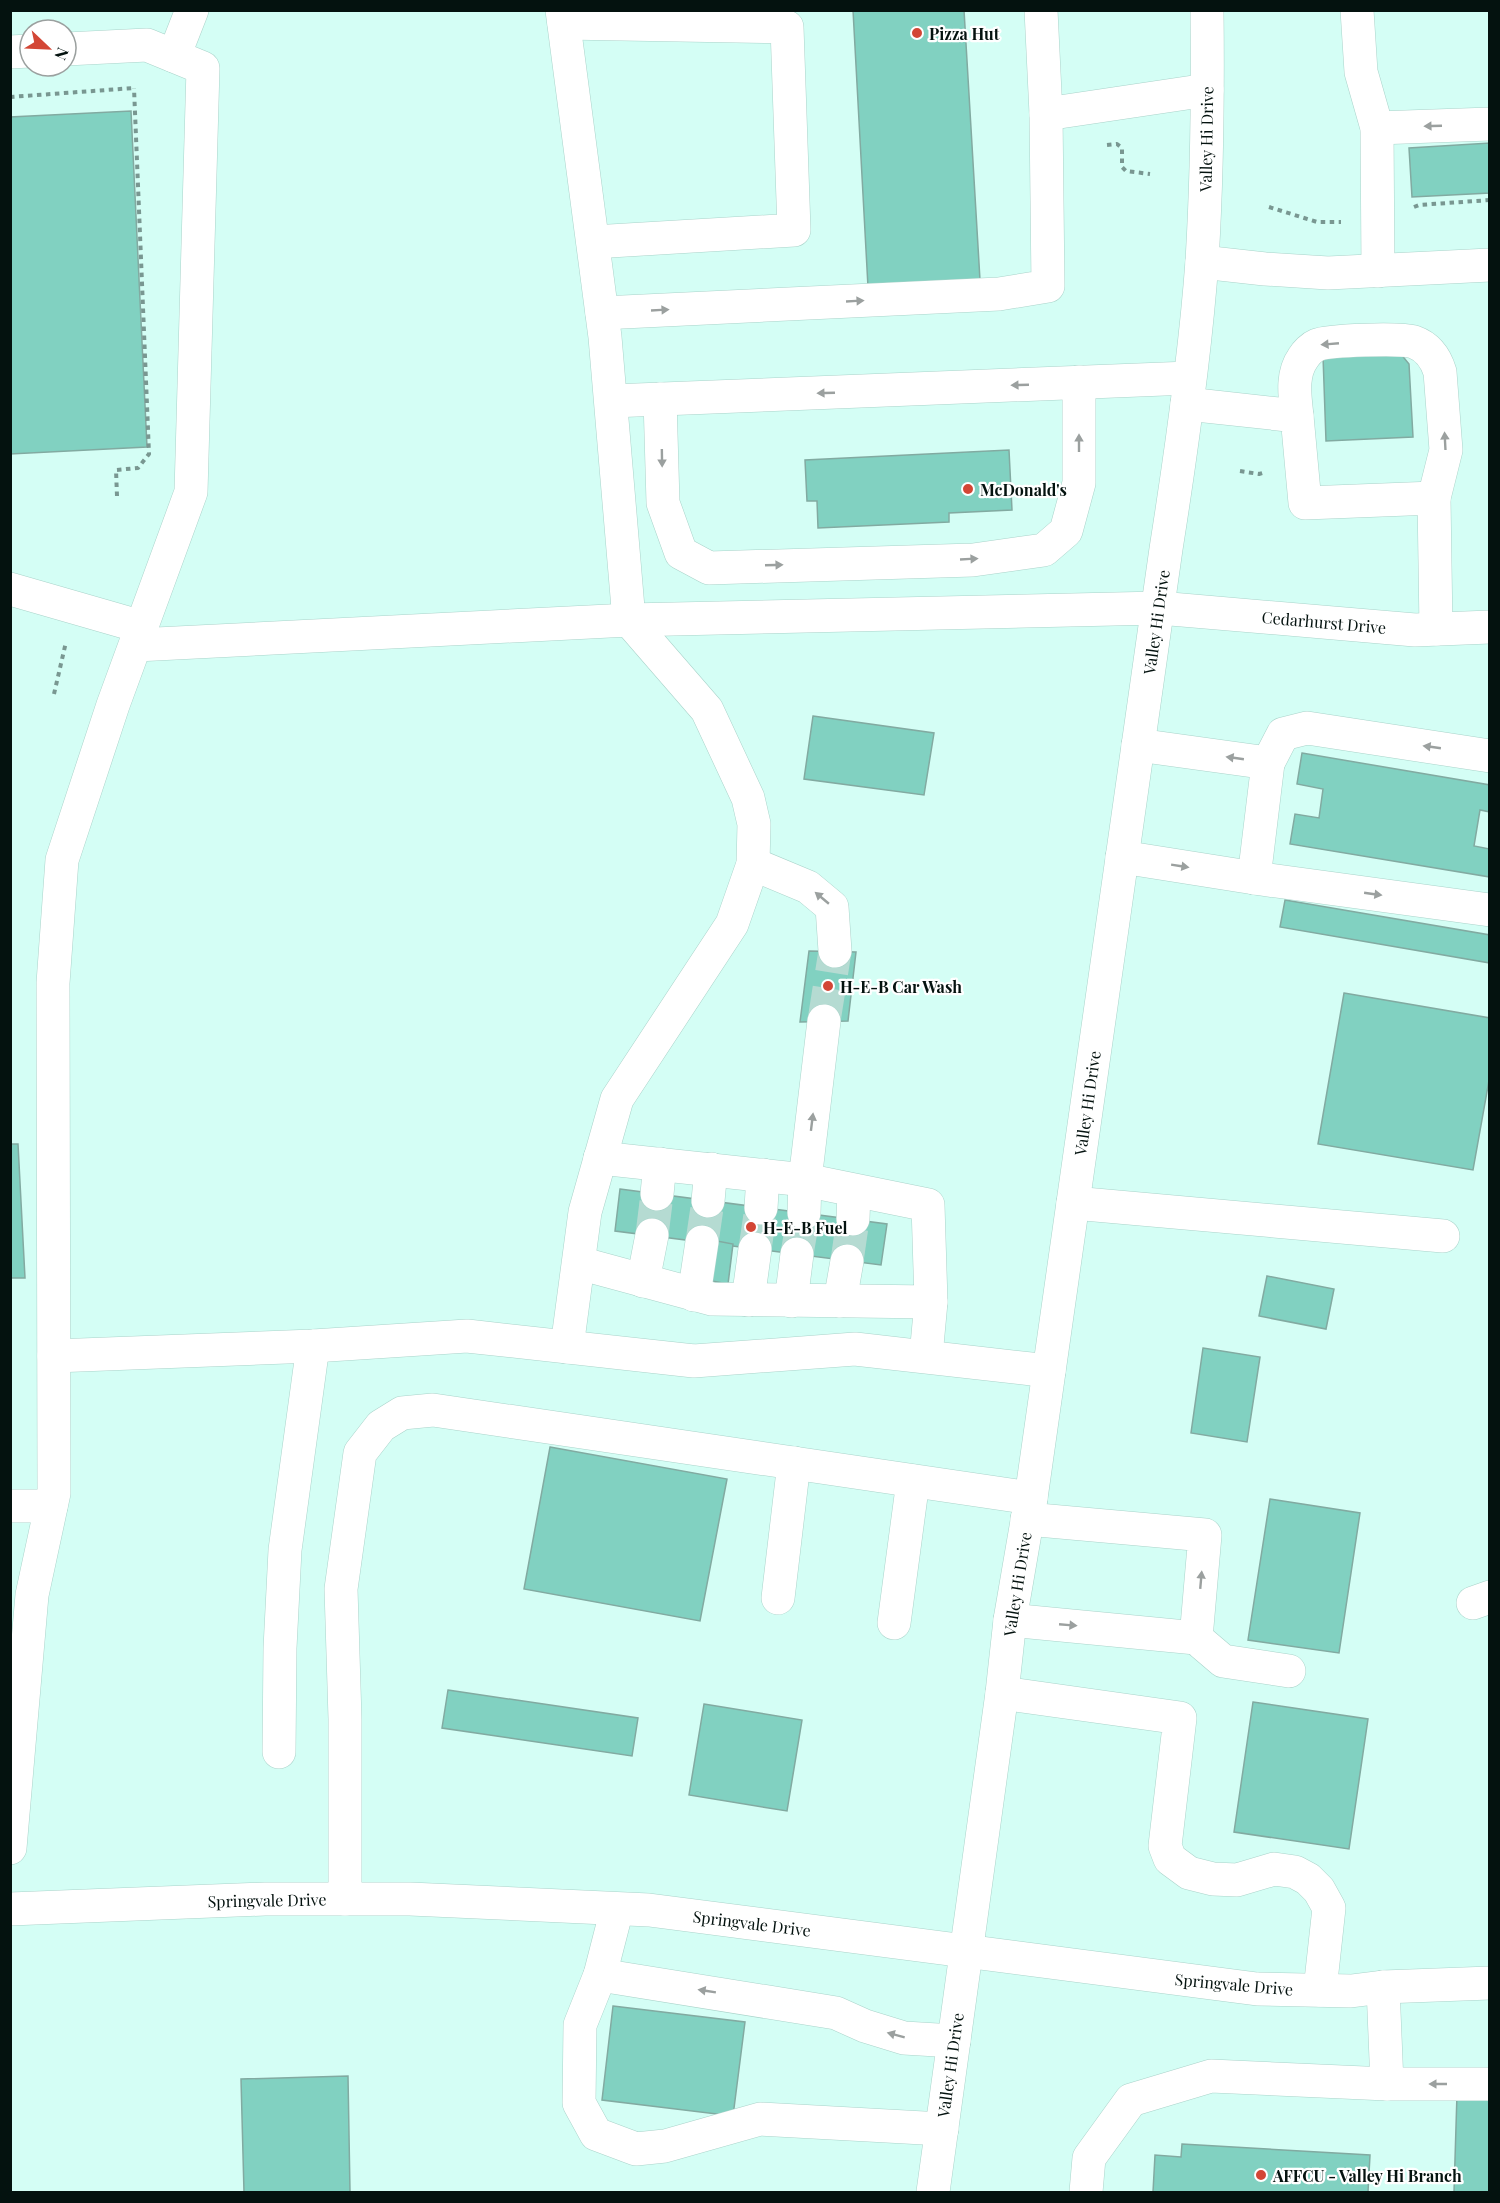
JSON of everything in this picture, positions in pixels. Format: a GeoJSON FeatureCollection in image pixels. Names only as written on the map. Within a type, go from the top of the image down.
{"type":"FeatureCollection","features":[{"type":"Feature","properties":{"kind":"street"},"geometry":{"type":"LineString","coordinates":[[174,56],[192,10]]}},
{"type":"Feature","properties":{"kind":"street"},"geometry":{"type":"LineString","coordinates":[[602,313],[999,294],[1048,286],[1046,114],[1041,10]]}},
{"type":"Feature","properties":{"kind":"street","name":"Valley Hi Drive"},"geometry":{"type":"LineString","coordinates":[[933,2193],[1010,1620],[1029,1508],[1184,435],[1202,262],[1207,10]]}},
{"type":"Feature","properties":{"kind":"street"},"geometry":{"type":"LineString","coordinates":[[1357,10],[1361,72],[1377,128],[1378,271]]}},
{"type":"Feature","properties":{"kind":"street"},"geometry":{"type":"LineString","coordinates":[[567,1347],[585,1212],[617,1099],[732,924],[753,864],[754,824],[748,798],[708,710],[629,620],[602,313],[563,17],[787,27],[794,230],[593,242]]}},
{"type":"Feature","properties":{"kind":"street"},"geometry":{"type":"LineString","coordinates":[[10,1848],[32,1595],[54,1493],[53,983],[62,860],[191,492],[203,68],[147,45],[78,48]]}},
{"type":"Feature","properties":{"kind":"street"},"geometry":{"type":"LineString","coordinates":[[1046,114],[1207,90]]}},
{"type":"Feature","properties":{"kind":"street"},"geometry":{"type":"LineString","coordinates":[[1377,128],[1490,124]]}},
{"type":"Feature","properties":{"kind":"street"},"geometry":{"type":"LineString","coordinates":[[1202,262],[1297,272],[1378,271],[1490,265]]}},
{"type":"Feature","properties":{"kind":"street"},"geometry":{"type":"LineString","coordinates":[[1434,498],[1305,503],[1294,386],[1303,358],[1316,345],[1392,340],[1415,342],[1437,361],[1440,372],[1446,450],[1434,498],[1436,629]]}},
{"type":"Feature","properties":{"kind":"street"},"geometry":{"type":"LineString","coordinates":[[611,401],[1079,382],[1188,391],[1297,416]]}},
{"type":"Feature","properties":{"kind":"street"},"geometry":{"type":"LineString","coordinates":[[660,399],[663,503],[681,553],[709,568],[973,560],[1044,550],[1066,531],[1079,483],[1079,382]]}},
{"type":"Feature","properties":{"kind":"street"},"geometry":{"type":"LineString","coordinates":[[704,617],[709,568]]}},
{"type":"Feature","properties":{"kind":"street","name":"Cedarhurst Drive"},"geometry":{"type":"LineString","coordinates":[[10,589],[139,636],[704,617],[1159,608],[1415,630],[1490,627]]}},
{"type":"Feature","properties":{"kind":"street"},"geometry":{"type":"LineString","coordinates":[[1254,878],[1268,763],[1283,734],[1306,728],[1490,756]]}},
{"type":"Feature","properties":{"kind":"street"},"geometry":{"type":"LineString","coordinates":[[1138,745],[1268,763]]}},
{"type":"Feature","properties":{"kind":"street"},"geometry":{"type":"LineString","coordinates":[[1122,857],[1254,878],[1490,910]]}},
{"type":"Feature","properties":{"kind":"street"},"geometry":{"type":"LineString","coordinates":[[753,864],[808,887],[832,907],[835,951]]}},
{"type":"Feature","properties":{"kind":"street"},"geometry":{"type":"LineString","coordinates":[[804,1213],[805,1180],[824,1021]]}},
{"type":"Feature","properties":{"kind":"street"},"geometry":{"type":"LineString","coordinates":[[600,1158],[659,1179],[709,1185],[763,1175],[805,1180],[854,1205],[928,1205],[931,1302],[926,1356]]}},
{"type":"Feature","properties":{"kind":"street"},"geometry":{"type":"LineString","coordinates":[[760,1208],[763,1175]]}},
{"type":"Feature","properties":{"kind":"street"},"geometry":{"type":"LineString","coordinates":[[1073,1203],[1443,1236]]}},
{"type":"Feature","properties":{"kind":"street"},"geometry":{"type":"LineString","coordinates":[[643,1281],[652,1235]]}},
{"type":"Feature","properties":{"kind":"street"},"geometry":{"type":"LineString","coordinates":[[694,1295],[702,1242]]}},
{"type":"Feature","properties":{"kind":"street"},"geometry":{"type":"LineString","coordinates":[[748,1300],[755,1249]]}},
{"type":"Feature","properties":{"kind":"street"},"geometry":{"type":"LineString","coordinates":[[790,1301],[797,1254]]}},
{"type":"Feature","properties":{"kind":"street"},"geometry":{"type":"LineString","coordinates":[[840,1301],[847,1261]]}},
{"type":"Feature","properties":{"kind":"street"},"geometry":{"type":"LineString","coordinates":[[579,1263],[712,1299],[931,1302]]}},
{"type":"Feature","properties":{"kind":"street"},"geometry":{"type":"LineString","coordinates":[[54,1356],[312,1346],[467,1336],[694,1361],[855,1349],[1048,1371]]}},
{"type":"Feature","properties":{"kind":"street"},"geometry":{"type":"LineString","coordinates":[[279,1752],[280,1648],[285,1551],[312,1346]]}},
{"type":"Feature","properties":{"kind":"street"},"geometry":{"type":"LineString","coordinates":[[345,1899],[345,1719],[341,1589],[360,1453],[381,1426],[402,1413],[433,1410],[913,1481],[1029,1508],[1205,1535],[1196,1638]]}},
{"type":"Feature","properties":{"kind":"street"},"geometry":{"type":"LineString","coordinates":[[778,1598],[794,1463]]}},
{"type":"Feature","properties":{"kind":"street"},"geometry":{"type":"LineString","coordinates":[[894,1623],[913,1481]]}},
{"type":"Feature","properties":{"kind":"street"},"geometry":{"type":"LineString","coordinates":[[10,1506],[51,1506]]}},
{"type":"Feature","properties":{"kind":"street"},"geometry":{"type":"LineString","coordinates":[[1010,1620],[1196,1638],[1223,1661],[1290,1671]]}},
{"type":"Feature","properties":{"kind":"street"},"geometry":{"type":"LineString","coordinates":[[1002,1692],[1180,1718],[1165,1846],[1170,1859],[1189,1873],[1213,1879],[1237,1880],[1274,1869],[1295,1872],[1308,1879],[1319,1890],[1329,1908],[1320,1990]]}},
{"type":"Feature","properties":{"kind":"street","name":"Springvale Drive"},"geometry":{"type":"LineString","coordinates":[[10,1909],[265,1899],[410,1899],[649,1910],[1257,1989],[1351,1991],[1383,1987],[1490,1983]]}},
{"type":"Feature","properties":{"kind":"street"},"geometry":{"type":"LineString","coordinates":[[616,1909],[600,1975],[580,2025],[579,2103],[596,2134],[636,2149],[665,2146],[760,2119],[942,2129]]}},
{"type":"Feature","properties":{"kind":"street"},"geometry":{"type":"LineString","coordinates":[[600,1975],[836,2013],[865,2026],[904,2038],[954,2041]]}},
{"type":"Feature","properties":{"kind":"street"},"geometry":{"type":"LineString","coordinates":[[1383,1987],[1387,2084]]}},
{"type":"Feature","properties":{"kind":"street"},"geometry":{"type":"LineString","coordinates":[[1086,2193],[1089,2158],[1131,2100],[1211,2076],[1387,2084],[1490,2084]]}},
{"type":"Feature","properties":{"kind":"path"},"geometry":{"type":"LineString","coordinates":[[117,496],[116,470],[138,468],[149,454],[134,80]]}},
{"type":"Feature","properties":{"kind":"path"},"geometry":{"type":"LineString","coordinates":[[10,97],[134,88]]}},
{"type":"Feature","properties":{"kind":"path"},"geometry":{"type":"LineString","coordinates":[[1105,145],[1117,144],[1122,148],[1122,167],[1126,171],[1150,174]]}},
{"type":"Feature","properties":{"kind":"path"},"geometry":{"type":"LineString","coordinates":[[1408,210],[1419,205],[1490,200]]}},
{"type":"Feature","properties":{"kind":"path"},"geometry":{"type":"LineString","coordinates":[[1269,207],[1317,222],[1349,222]]}},
{"type":"Feature","properties":{"kind":"path"},"geometry":{"type":"LineString","coordinates":[[1240,471],[1259,474],[1271,471]]}},
{"type":"Feature","properties":{"kind":"path"},"geometry":{"type":"LineString","coordinates":[[54,694],[68,635]]}},
{"type":"Feature","properties":{"kind":"building"},"geometry":{"type":"Polygon","coordinates":[[[853,10],[964,10],[980,280],[868,287],[853,10]]]}},
{"type":"Feature","properties":{"kind":"building"},"geometry":{"type":"Polygon","coordinates":[[[131,111],[147,447],[10,454],[10,117],[131,111]]]}},
{"type":"Feature","properties":{"kind":"building"},"geometry":{"type":"Polygon","coordinates":[[[1490,143],[1490,193],[1412,197],[1409,148],[1490,143]]]}},
{"type":"Feature","properties":{"kind":"building"},"geometry":{"type":"Polygon","coordinates":[[[1400,353],[1409,364],[1413,437],[1326,441],[1323,356],[1400,353]]]}},
{"type":"Feature","properties":{"kind":"building"},"geometry":{"type":"Polygon","coordinates":[[[1009,450],[1012,510],[949,513],[949,522],[818,528],[817,501],[807,501],[805,460],[1009,450]]]}},
{"type":"Feature","properties":{"kind":"building"},"geometry":{"type":"Polygon","coordinates":[[[813,716],[934,733],[924,795],[804,779],[813,716]]]}},
{"type":"Feature","properties":{"kind":"building"},"geometry":{"type":"Polygon","coordinates":[[[1302,753],[1490,785],[1490,812],[1480,810],[1474,846],[1490,849],[1490,877],[1290,844],[1295,814],[1319,818],[1323,789],[1297,784],[1302,753]]]}},
{"type":"Feature","properties":{"kind":"building"},"geometry":{"type":"Polygon","coordinates":[[[1285,900],[1490,935],[1490,963],[1280,927],[1285,900]]]}},
{"type":"Feature","properties":{"kind":"building","name":"H-E-B Car Wash"},"geometry":{"type":"Polygon","coordinates":[[[809,951],[856,952],[848,1021],[800,1022],[809,951]]]}},
{"type":"Feature","properties":{"kind":"building"},"geometry":{"type":"Polygon","coordinates":[[[1344,993],[1490,1018],[1490,1075],[1473,1170],[1318,1144],[1344,993]]]}},
{"type":"Feature","properties":{"kind":"building"},"geometry":{"type":"Polygon","coordinates":[[[10,1144],[18,1144],[25,1278],[10,1278],[10,1144]]]}},
{"type":"Feature","properties":{"kind":"building","name":"H-E-B Fuel"},"geometry":{"type":"Polygon","coordinates":[[[620,1189],[887,1224],[881,1265],[615,1231],[620,1189]]]}},
{"type":"Feature","properties":{"kind":"building"},"geometry":{"type":"Polygon","coordinates":[[[717,1241],[733,1244],[728,1284],[712,1281],[717,1241]]]}},
{"type":"Feature","properties":{"kind":"building"},"geometry":{"type":"Polygon","coordinates":[[[1267,1276],[1334,1289],[1326,1329],[1259,1316],[1267,1276]]]}},
{"type":"Feature","properties":{"kind":"building"},"geometry":{"type":"Polygon","coordinates":[[[1203,1348],[1260,1357],[1247,1442],[1191,1433],[1203,1348]]]}},
{"type":"Feature","properties":{"kind":"building"},"geometry":{"type":"Polygon","coordinates":[[[550,1447],[727,1479],[700,1621],[524,1589],[550,1447]]]}},
{"type":"Feature","properties":{"kind":"building"},"geometry":{"type":"Polygon","coordinates":[[[1270,1499],[1360,1513],[1339,1653],[1248,1640],[1270,1499]]]}},
{"type":"Feature","properties":{"kind":"building"},"geometry":{"type":"Polygon","coordinates":[[[448,1690],[638,1718],[632,1756],[442,1728],[448,1690]]]}},
{"type":"Feature","properties":{"kind":"building"},"geometry":{"type":"Polygon","coordinates":[[[1253,1702],[1368,1719],[1349,1849],[1234,1832],[1253,1702]]]}},
{"type":"Feature","properties":{"kind":"building"},"geometry":{"type":"Polygon","coordinates":[[[704,1704],[802,1720],[787,1811],[689,1795],[704,1704]]]}},
{"type":"Feature","properties":{"kind":"building"},"geometry":{"type":"Polygon","coordinates":[[[613,2006],[745,2022],[733,2116],[602,2100],[613,2006]]]}},
{"type":"Feature","properties":{"kind":"building"},"geometry":{"type":"Polygon","coordinates":[[[348,2076],[350,2192],[244,2192],[241,2079],[348,2076]]]}},
{"type":"Feature","properties":{"kind":"building"},"geometry":{"type":"Polygon","coordinates":[[[1457,2094],[1490,2095],[1489,2192],[1454,2192],[1457,2094]]]}},
{"type":"Feature","properties":{"kind":"building","name":"AFFCU - Valley Hi Branch"},"geometry":{"type":"Polygon","coordinates":[[[1182,2144],[1370,2155],[1368,2192],[1153,2192],[1155,2155],[1181,2157],[1182,2144]]]}},
{"type":"Feature","properties":{"kind":"tunnel"},"geometry":{"type":"LineString","coordinates":[[824,1021],[835,951]]}},
{"type":"Feature","properties":{"kind":"tunnel"},"geometry":{"type":"LineString","coordinates":[[652,1235],[657,1194]]}},
{"type":"Feature","properties":{"kind":"tunnel"},"geometry":{"type":"LineString","coordinates":[[702,1242],[708,1201]]}},
{"type":"Feature","properties":{"kind":"tunnel"},"geometry":{"type":"LineString","coordinates":[[755,1249],[761,1208]]}},
{"type":"Feature","properties":{"kind":"tunnel"},"geometry":{"type":"LineString","coordinates":[[797,1254],[804,1213]]}},
{"type":"Feature","properties":{"kind":"tunnel"},"geometry":{"type":"LineString","coordinates":[[847,1261],[853,1219]]}},
{"type":"Feature","properties":{"kind":"place","name":"Pizza Hut"},"geometry":{"type":"Point","coordinates":[917,33]}},
{"type":"Feature","properties":{"kind":"place","name":"McDonald's"},"geometry":{"type":"Point","coordinates":[968,489]}},
{"type":"Feature","properties":{"kind":"place","name":"H-E-B Car Wash"},"geometry":{"type":"Point","coordinates":[828,986]}},
{"type":"Feature","properties":{"kind":"place","name":"H-E-B Fuel"},"geometry":{"type":"Point","coordinates":[751,1227]}},
{"type":"Feature","properties":{"kind":"place","name":"AFFCU - Valley Hi Branch"},"geometry":{"type":"Point","coordinates":[1261,2175]}}]}
